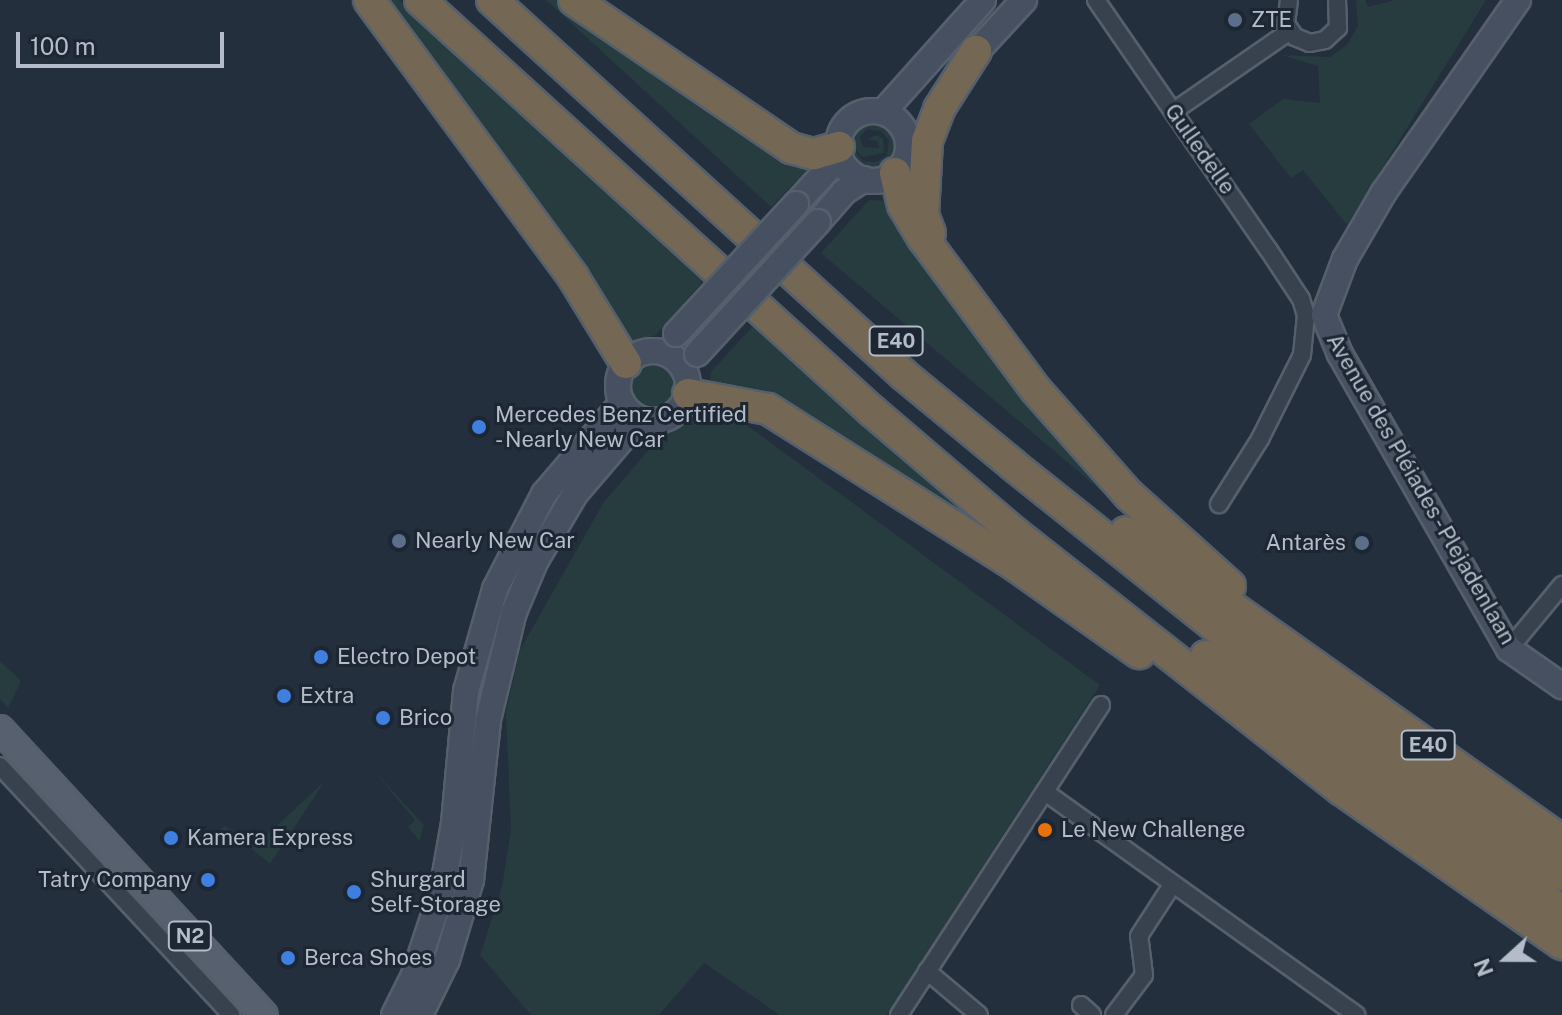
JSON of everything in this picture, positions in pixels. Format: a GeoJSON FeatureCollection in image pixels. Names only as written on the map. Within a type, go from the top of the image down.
{"type":"FeatureCollection","features":[{"type":"Feature","properties":{"kind":"highway"},"geometry":{"type":"LineString","coordinates":[[369,0],[573,277],[626,363]]}},
{"type":"Feature","properties":{"kind":"highway"},"geometry":{"type":"LineString","coordinates":[[420,0],[872,411],[1015,533],[1342,790],[1562,944]]}},
{"type":"Feature","properties":{"kind":"highway","name":"E40"},"geometry":{"type":"LineString","coordinates":[[448,0],[721,251],[1064,545],[1220,667],[1562,911]]}},
{"type":"Feature","properties":{"kind":"highway","name":"E40"},"geometry":{"type":"LineString","coordinates":[[492,0],[904,375],[1013,465],[1261,663],[1562,875]]}},
{"type":"Feature","properties":{"kind":"highway","name":"E40"},"geometry":{"type":"LineString","coordinates":[[523,0],[992,424],[1136,540],[1236,614],[1295,649],[1562,841]]}},
{"type":"Feature","properties":{"kind":"highway"},"geometry":{"type":"LineString","coordinates":[[574,0],[791,148],[814,154],[839,152]]}},
{"type":"Feature","properties":{"kind":"highway"},"geometry":{"type":"LineString","coordinates":[[938,253],[923,215],[927,141],[939,109],[976,51]]}},
{"type":"Feature","properties":{"kind":"highway"},"geometry":{"type":"LineString","coordinates":[[895,173],[903,205],[1036,390],[1129,495],[1295,649]]}},
{"type":"Feature","properties":{"kind":"highway"},"geometry":{"type":"LineString","coordinates":[[690,372],[768,409],[1016,566],[1280,755],[1342,790]]}},
{"type":"Feature","properties":{"kind":"main road"},"geometry":{"type":"LineString","coordinates":[[630,411],[617,383],[626,363],[641,352],[668,343],[796,204],[839,152],[850,119],[883,112],[983,0]]}},
{"type":"Feature","properties":{"kind":"main road"},"geometry":{"type":"LineString","coordinates":[[630,411],[667,419],[690,372],[844,192],[864,179],[895,173],[907,155],[906,132],[1024,0]]}},
{"type":"Feature","properties":{"kind":"main road","name":"Avenue des Pléiades - Plejadenlaan"},"geometry":{"type":"LineString","coordinates":[[1518,0],[1384,192],[1345,259],[1324,315],[1340,354],[1509,649],[1562,686]]}},
{"type":"Feature","properties":{"kind":"main road"},"geometry":{"type":"LineString","coordinates":[[883,112],[906,132]]}},
{"type":"Feature","properties":{"kind":"main road"},"geometry":{"type":"LineString","coordinates":[[839,152],[849,171],[864,179]]}},
{"type":"Feature","properties":{"kind":"main road"},"geometry":{"type":"LineString","coordinates":[[668,343],[690,372]]}},
{"type":"Feature","properties":{"kind":"main road"},"geometry":{"type":"LineString","coordinates":[[394,1015],[414,975],[442,891],[454,823],[466,691],[495,589],[544,494],[630,411]]}},
{"type":"Feature","properties":{"kind":"main road"},"geometry":{"type":"LineString","coordinates":[[420,1015],[447,960],[471,880],[488,720],[514,612],[561,514],[630,411]]}},
{"type":"Feature","properties":{"kind":"main road","name":"N2"},"geometry":{"type":"LineString","coordinates":[[0,729],[264,1015]]}},
{"type":"Feature","properties":{"kind":"street","name":"Gulledelle"},"geometry":{"type":"LineString","coordinates":[[1096,0],[1301,299],[1307,331],[1302,355],[1260,439],[1219,504]]}},
{"type":"Feature","properties":{"kind":"street"},"geometry":{"type":"LineString","coordinates":[[1289,0],[1284,16],[1290,31],[1310,43],[1330,37],[1341,16],[1337,0]]}},
{"type":"Feature","properties":{"kind":"street"},"geometry":{"type":"LineString","coordinates":[[1174,111],[1290,31]]}},
{"type":"Feature","properties":{"kind":"street"},"geometry":{"type":"LineString","coordinates":[[1509,649],[1562,585]]}},
{"type":"Feature","properties":{"kind":"street"},"geometry":{"type":"LineString","coordinates":[[899,1015],[1101,705]]}},
{"type":"Feature","properties":{"kind":"street"},"geometry":{"type":"LineString","coordinates":[[0,766],[231,1015]]}},
{"type":"Feature","properties":{"kind":"street"},"geometry":{"type":"LineString","coordinates":[[1045,792],[1356,1015]]}},
{"type":"Feature","properties":{"kind":"street"},"geometry":{"type":"LineString","coordinates":[[1114,1015],[1144,975],[1139,936],[1172,885]]}},
{"type":"Feature","properties":{"kind":"street"},"geometry":{"type":"LineString","coordinates":[[927,971],[979,1015]]}},
{"type":"Feature","properties":{"kind":"green space"},"geometry":{"type":"Polygon","coordinates":[[[386,0],[399,0],[703,281],[656,335],[630,343],[518,175],[386,0]]]}},
{"type":"Feature","properties":{"kind":"green space"},"geometry":{"type":"Polygon","coordinates":[[[546,0],[565,0],[808,169],[771,207],[546,0]]]}},
{"type":"Feature","properties":{"kind":"green space"},"geometry":{"type":"Polygon","coordinates":[[[1356,0],[1365,0],[1368,7],[1395,0],[1486,0],[1347,225],[1303,170],[1291,178],[1249,124],[1283,99],[1320,103],[1318,66],[1282,55],[1330,57],[1347,45],[1358,26],[1356,0]]]}},
{"type":"Feature","properties":{"kind":"green space"},"geometry":{"type":"Polygon","coordinates":[[[875,123],[893,136],[895,151],[887,164],[874,169],[854,159],[850,145],[855,131],[875,123]],[[867,129],[860,137],[863,147],[879,148],[877,141],[868,139],[876,135],[883,139],[884,153],[863,157],[855,149],[855,133],[853,148],[863,161],[877,162],[887,155],[889,140],[881,131],[867,129]]]}},
{"type":"Feature","properties":{"kind":"green space"},"geometry":{"type":"Polygon","coordinates":[[[869,200],[894,201],[1178,556],[821,253],[869,200]]]}},
{"type":"Feature","properties":{"kind":"green space"},"geometry":{"type":"Polygon","coordinates":[[[753,326],[1076,600],[710,387],[711,372],[753,326]]]}},
{"type":"Feature","properties":{"kind":"green space"},"geometry":{"type":"Polygon","coordinates":[[[653,362],[670,369],[677,386],[670,403],[653,410],[636,403],[629,386],[636,369],[653,362]]]}},
{"type":"Feature","properties":{"kind":"green space"},"geometry":{"type":"Polygon","coordinates":[[[729,412],[1100,685],[887,1015],[780,1015],[704,963],[659,1015],[531,1015],[480,955],[502,887],[511,830],[506,712],[520,650],[604,502],[676,418],[729,412]]]}},
{"type":"Feature","properties":{"kind":"green space"},"geometry":{"type":"Polygon","coordinates":[[[0,661],[21,681],[8,708],[0,699],[0,661]]]}},
{"type":"Feature","properties":{"kind":"green space"},"geometry":{"type":"Polygon","coordinates":[[[372,769],[424,825],[419,840],[408,827],[415,820],[372,769]]]}},
{"type":"Feature","properties":{"kind":"green space"},"geometry":{"type":"Polygon","coordinates":[[[325,781],[270,864],[229,830],[208,848],[204,844],[225,826],[255,846],[325,781]]]}},
{"type":"Feature","properties":{"kind":"place","name":"ZTE"},"geometry":{"type":"Point","coordinates":[1235,20]}},
{"type":"Feature","properties":{"kind":"place","name":"Mercedes Benz Certified - Nearly New Car"},"geometry":{"type":"Point","coordinates":[479,427]}},
{"type":"Feature","properties":{"kind":"place","name":"Nearly New Car"},"geometry":{"type":"Point","coordinates":[399,541]}},
{"type":"Feature","properties":{"kind":"place","name":"Antarès"},"geometry":{"type":"Point","coordinates":[1362,543]}},
{"type":"Feature","properties":{"kind":"place","name":"Electro Depot"},"geometry":{"type":"Point","coordinates":[321,657]}},
{"type":"Feature","properties":{"kind":"place","name":"Extra"},"geometry":{"type":"Point","coordinates":[284,696]}},
{"type":"Feature","properties":{"kind":"place","name":"Brico"},"geometry":{"type":"Point","coordinates":[383,718]}},
{"type":"Feature","properties":{"kind":"place","name":"Le New Challenge"},"geometry":{"type":"Point","coordinates":[1045,830]}},
{"type":"Feature","properties":{"kind":"place","name":"Kamera Express"},"geometry":{"type":"Point","coordinates":[171,838]}},
{"type":"Feature","properties":{"kind":"place","name":"Tatry Company"},"geometry":{"type":"Point","coordinates":[208,880]}},
{"type":"Feature","properties":{"kind":"place","name":"Shurgard Self-Storage"},"geometry":{"type":"Point","coordinates":[354,892]}},
{"type":"Feature","properties":{"kind":"place","name":"Berca Shoes"},"geometry":{"type":"Point","coordinates":[288,958]}}]}
